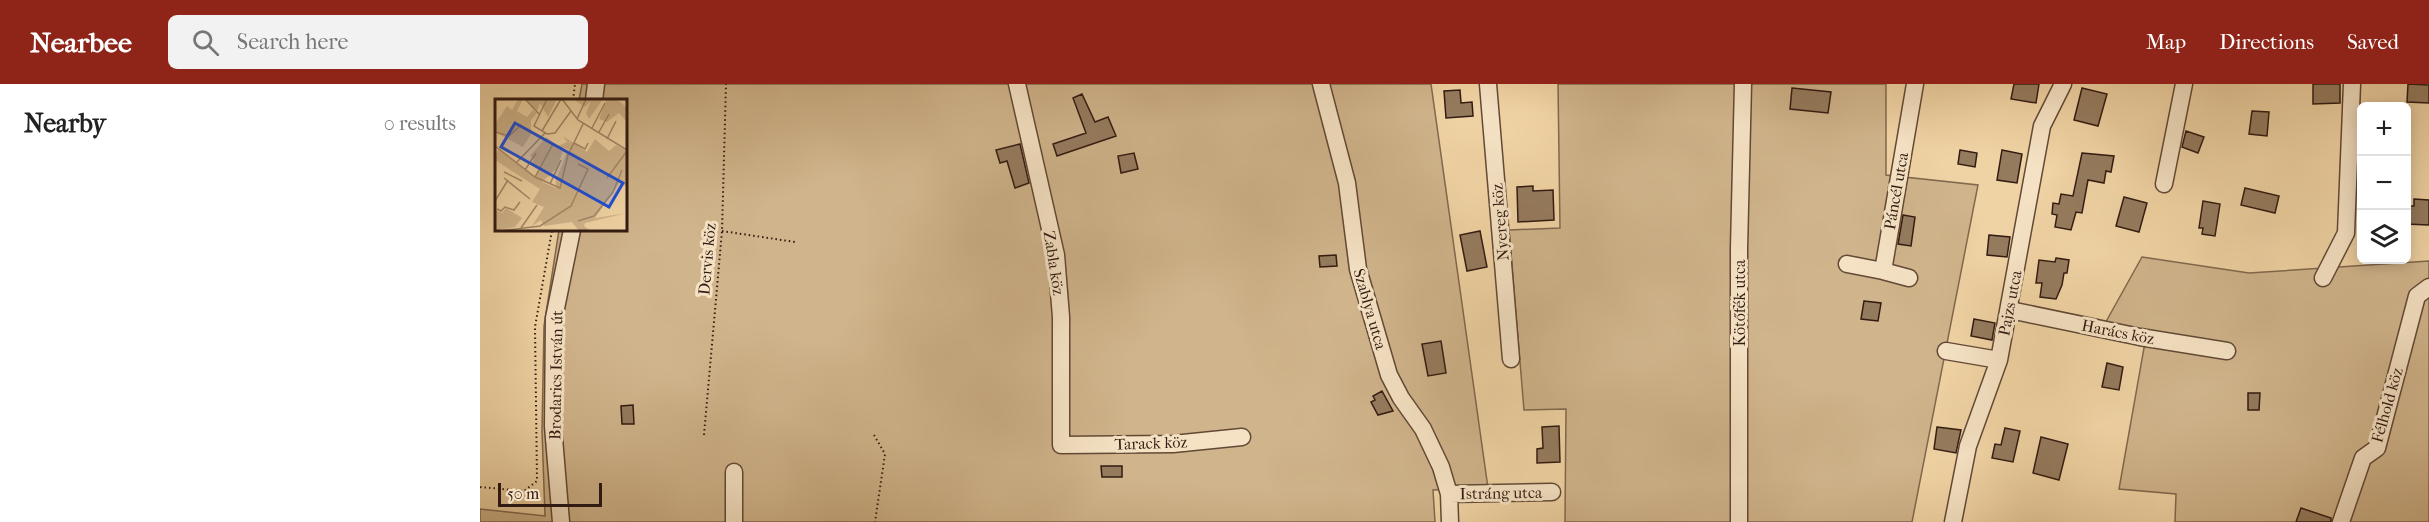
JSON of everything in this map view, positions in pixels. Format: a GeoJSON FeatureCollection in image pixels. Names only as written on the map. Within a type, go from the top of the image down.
{"type":"FeatureCollection","features":[{"type":"Feature","properties":{"kind":"street"},"geometry":{"type":"LineString","coordinates":[[594,99],[596,84]]}},
{"type":"Feature","properties":{"kind":"street","name":"Zabla köz"},"geometry":{"type":"LineString","coordinates":[[1017,84],[1056,255],[1061,317],[1061,445]]}},
{"type":"Feature","properties":{"kind":"street","name":"Szablya utca"},"geometry":{"type":"LineString","coordinates":[[1321,84],[1347,183],[1358,269],[1389,375],[1401,398],[1424,429],[1441,467],[1449,494],[1450,522]]}},
{"type":"Feature","properties":{"kind":"street","name":"Nyereg köz"},"geometry":{"type":"LineString","coordinates":[[1488,84],[1512,359]]}},
{"type":"Feature","properties":{"kind":"street","name":"Kötőfék utca"},"geometry":{"type":"LineString","coordinates":[[1739,522],[1739,248],[1743,84]]}},
{"type":"Feature","properties":{"kind":"street","name":"Páncél utca"},"geometry":{"type":"LineString","coordinates":[[1883,271],[1915,84]]}},
{"type":"Feature","properties":{"kind":"street","name":"Pajzs utca"},"geometry":{"type":"LineString","coordinates":[[1953,522],[1968,446],[1999,360],[2042,126],[2063,84]]}},
{"type":"Feature","properties":{"kind":"street"},"geometry":{"type":"LineString","coordinates":[[2164,183],[2184,84]]}},
{"type":"Feature","properties":{"kind":"street"},"geometry":{"type":"LineString","coordinates":[[2323,278],[2346,233],[2352,84]]}},
{"type":"Feature","properties":{"kind":"street","name":"Brodarics István út"},"geometry":{"type":"LineString","coordinates":[[561,522],[554,426],[554,318],[572,231]]}},
{"type":"Feature","properties":{"kind":"street"},"geometry":{"type":"LineString","coordinates":[[1847,264],[1909,278]]}},
{"type":"Feature","properties":{"kind":"street","name":"Félhold köz"},"geometry":{"type":"LineString","coordinates":[[2341,522],[2363,458],[2377,448],[2417,296],[2429,287]]}},
{"type":"Feature","properties":{"kind":"street","name":"Harács köz"},"geometry":{"type":"LineString","coordinates":[[2010,310],[2140,337],[2227,351]]}},
{"type":"Feature","properties":{"kind":"street"},"geometry":{"type":"LineString","coordinates":[[1946,351],[1999,360]]}},
{"type":"Feature","properties":{"kind":"street","name":"Tarack köz"},"geometry":{"type":"LineString","coordinates":[[1061,445],[1173,444],[1242,437]]}},
{"type":"Feature","properties":{"kind":"street"},"geometry":{"type":"LineString","coordinates":[[734,472],[734,522]]}},
{"type":"Feature","properties":{"kind":"street","name":"Istráng utca"},"geometry":{"type":"LineString","coordinates":[[1449,494],[1552,492]]}},
{"type":"Feature","properties":{"kind":"path"},"geometry":{"type":"LineString","coordinates":[[573,99],[575,84]]}},
{"type":"Feature","properties":{"kind":"path","name":"Dervis köz"},"geometry":{"type":"LineString","coordinates":[[704,435],[722,231],[726,84]]}},
{"type":"Feature","properties":{"kind":"path"},"geometry":{"type":"LineString","coordinates":[[480,487],[524,491],[537,482],[535,327],[552,231]]}},
{"type":"Feature","properties":{"kind":"path"},"geometry":{"type":"LineString","coordinates":[[722,231],[795,242]]}},
{"type":"Feature","properties":{"kind":"path"},"geometry":{"type":"LineString","coordinates":[[874,435],[885,454],[875,522]]}},
{"type":"Feature","properties":{"kind":"shaded area"},"geometry":{"type":"Polygon","coordinates":[[[582,84],[1431,84],[1488,488],[1433,490],[1435,522],[480,522],[480,509],[545,516],[542,431],[544,326],[559,231],[627,231],[627,99],[579,99],[582,84]]]}},
{"type":"Feature","properties":{"kind":"shaded area"},"geometry":{"type":"Polygon","coordinates":[[[1558,84],[1886,84],[1886,175],[1978,185],[1912,522],[1565,522],[1566,409],[1524,410],[1509,230],[1560,228],[1558,84]]]}},
{"type":"Feature","properties":{"kind":"shaded area"},"geometry":{"type":"Polygon","coordinates":[[[2142,257],[2249,273],[2429,261],[2429,522],[2175,522],[2176,494],[2119,489],[2147,331],[2103,327],[2142,257]]]}},
{"type":"Feature","properties":{"kind":"building"},"geometry":{"type":"Polygon","coordinates":[[[2014,84],[2039,84],[2036,103],[2011,99],[2014,84]]]}},
{"type":"Feature","properties":{"kind":"building"},"geometry":{"type":"Polygon","coordinates":[[[2313,84],[2340,84],[2340,103],[2313,104],[2313,84]]]}},
{"type":"Feature","properties":{"kind":"building"},"geometry":{"type":"Polygon","coordinates":[[[2408,84],[2429,85],[2429,103],[2407,102],[2408,84]]]}},
{"type":"Feature","properties":{"kind":"building"},"geometry":{"type":"Polygon","coordinates":[[[1792,88],[1831,92],[1828,113],[1790,109],[1792,88]]]}},
{"type":"Feature","properties":{"kind":"building"},"geometry":{"type":"Polygon","coordinates":[[[2082,88],[2107,94],[2098,126],[2074,120],[2082,88]]]}},
{"type":"Feature","properties":{"kind":"building"},"geometry":{"type":"Polygon","coordinates":[[[1460,90],[1461,103],[1472,102],[1473,116],[1446,118],[1444,91],[1460,90]]]}},
{"type":"Feature","properties":{"kind":"building"},"geometry":{"type":"Polygon","coordinates":[[[1082,94],[1095,122],[1108,117],[1116,136],[1057,156],[1053,144],[1086,133],[1073,98],[1082,94]]]}},
{"type":"Feature","properties":{"kind":"building"},"geometry":{"type":"Polygon","coordinates":[[[2252,111],[2269,112],[2267,136],[2249,134],[2252,111]]]}},
{"type":"Feature","properties":{"kind":"building"},"geometry":{"type":"Polygon","coordinates":[[[2186,131],[2204,137],[2198,153],[2182,147],[2186,131]]]}},
{"type":"Feature","properties":{"kind":"building"},"geometry":{"type":"Polygon","coordinates":[[[1020,144],[1029,183],[1015,188],[1007,161],[1000,163],[996,150],[1020,144]]]}},
{"type":"Feature","properties":{"kind":"building"},"geometry":{"type":"Polygon","coordinates":[[[1960,150],[1977,153],[1975,167],[1958,164],[1960,150]]]}},
{"type":"Feature","properties":{"kind":"building"},"geometry":{"type":"Polygon","coordinates":[[[2002,150],[2022,154],[2017,183],[1997,180],[2002,150]]]}},
{"type":"Feature","properties":{"kind":"building"},"geometry":{"type":"Polygon","coordinates":[[[1134,153],[1138,169],[1121,173],[1118,156],[1134,153]]]}},
{"type":"Feature","properties":{"kind":"building"},"geometry":{"type":"Polygon","coordinates":[[[2082,153],[2114,156],[2111,172],[2106,171],[2104,183],[2088,180],[2082,213],[2076,212],[2071,230],[2055,227],[2057,215],[2052,214],[2053,203],[2059,204],[2061,194],[2073,196],[2082,153]]]}},
{"type":"Feature","properties":{"kind":"building"},"geometry":{"type":"Polygon","coordinates":[[[1533,186],[1533,191],[1553,190],[1554,220],[1518,222],[1517,187],[1533,186]]]}},
{"type":"Feature","properties":{"kind":"building"},"geometry":{"type":"Polygon","coordinates":[[[2245,188],[2279,196],[2275,213],[2241,205],[2245,188]]]}},
{"type":"Feature","properties":{"kind":"building"},"geometry":{"type":"Polygon","coordinates":[[[2124,197],[2147,203],[2139,232],[2116,226],[2124,197]]]}},
{"type":"Feature","properties":{"kind":"building"},"geometry":{"type":"Polygon","coordinates":[[[2414,199],[2429,200],[2429,225],[2411,224],[2411,206],[2414,206],[2414,199]]]}},
{"type":"Feature","properties":{"kind":"building"},"geometry":{"type":"Polygon","coordinates":[[[2203,201],[2220,204],[2215,236],[2202,234],[2203,228],[2199,228],[2203,201]]]}},
{"type":"Feature","properties":{"kind":"building"},"geometry":{"type":"Polygon","coordinates":[[[1903,215],[1915,217],[1911,246],[1898,244],[1903,215]]]}},
{"type":"Feature","properties":{"kind":"building"},"geometry":{"type":"Polygon","coordinates":[[[1480,231],[1487,267],[1467,271],[1460,235],[1480,231]]]}},
{"type":"Feature","properties":{"kind":"building"},"geometry":{"type":"Polygon","coordinates":[[[1989,235],[2010,237],[2007,257],[1987,255],[1989,235]]]}},
{"type":"Feature","properties":{"kind":"building"},"geometry":{"type":"Polygon","coordinates":[[[1336,255],[1337,266],[1320,267],[1319,256],[1336,255]]]}},
{"type":"Feature","properties":{"kind":"building"},"geometry":{"type":"Polygon","coordinates":[[[2056,258],[2069,260],[2067,273],[2064,273],[2056,299],[2040,297],[2042,283],[2036,283],[2039,260],[2055,262],[2056,258]]]}},
{"type":"Feature","properties":{"kind":"building"},"geometry":{"type":"Polygon","coordinates":[[[1864,301],[1881,303],[1878,321],[1861,319],[1864,301]]]}},
{"type":"Feature","properties":{"kind":"building"},"geometry":{"type":"Polygon","coordinates":[[[1974,319],[1995,323],[1992,340],[1971,336],[1974,319]]]}},
{"type":"Feature","properties":{"kind":"building"},"geometry":{"type":"Polygon","coordinates":[[[1441,341],[1446,373],[1428,376],[1422,344],[1441,341]]]}},
{"type":"Feature","properties":{"kind":"building"},"geometry":{"type":"Polygon","coordinates":[[[2107,363],[2123,367],[2119,390],[2102,387],[2107,363]]]}},
{"type":"Feature","properties":{"kind":"building"},"geometry":{"type":"Polygon","coordinates":[[[1382,391],[1393,411],[1378,415],[1371,402],[1375,400],[1373,396],[1382,391]]]}},
{"type":"Feature","properties":{"kind":"building"},"geometry":{"type":"Polygon","coordinates":[[[2248,393],[2260,393],[2259,410],[2248,410],[2248,393]]]}},
{"type":"Feature","properties":{"kind":"building"},"geometry":{"type":"Polygon","coordinates":[[[633,405],[634,424],[622,424],[621,406],[633,405]]]}},
{"type":"Feature","properties":{"kind":"building"},"geometry":{"type":"Polygon","coordinates":[[[1559,426],[1560,462],[1537,463],[1537,449],[1543,448],[1542,427],[1559,426]]]}},
{"type":"Feature","properties":{"kind":"building"},"geometry":{"type":"Polygon","coordinates":[[[1937,427],[1961,430],[1956,453],[1934,449],[1937,427]]]}},
{"type":"Feature","properties":{"kind":"building"},"geometry":{"type":"Polygon","coordinates":[[[2005,428],[2020,431],[2013,462],[1992,458],[1995,444],[2001,445],[2005,428]]]}},
{"type":"Feature","properties":{"kind":"building"},"geometry":{"type":"Polygon","coordinates":[[[2041,437],[2068,444],[2059,480],[2033,473],[2041,437]]]}},
{"type":"Feature","properties":{"kind":"building"},"geometry":{"type":"Polygon","coordinates":[[[1101,466],[1122,466],[1122,477],[1102,477],[1101,466]]]}},
{"type":"Feature","properties":{"kind":"building"},"geometry":{"type":"Polygon","coordinates":[[[2301,508],[2331,518],[2331,522],[2296,522],[2301,508]]]}}]}
